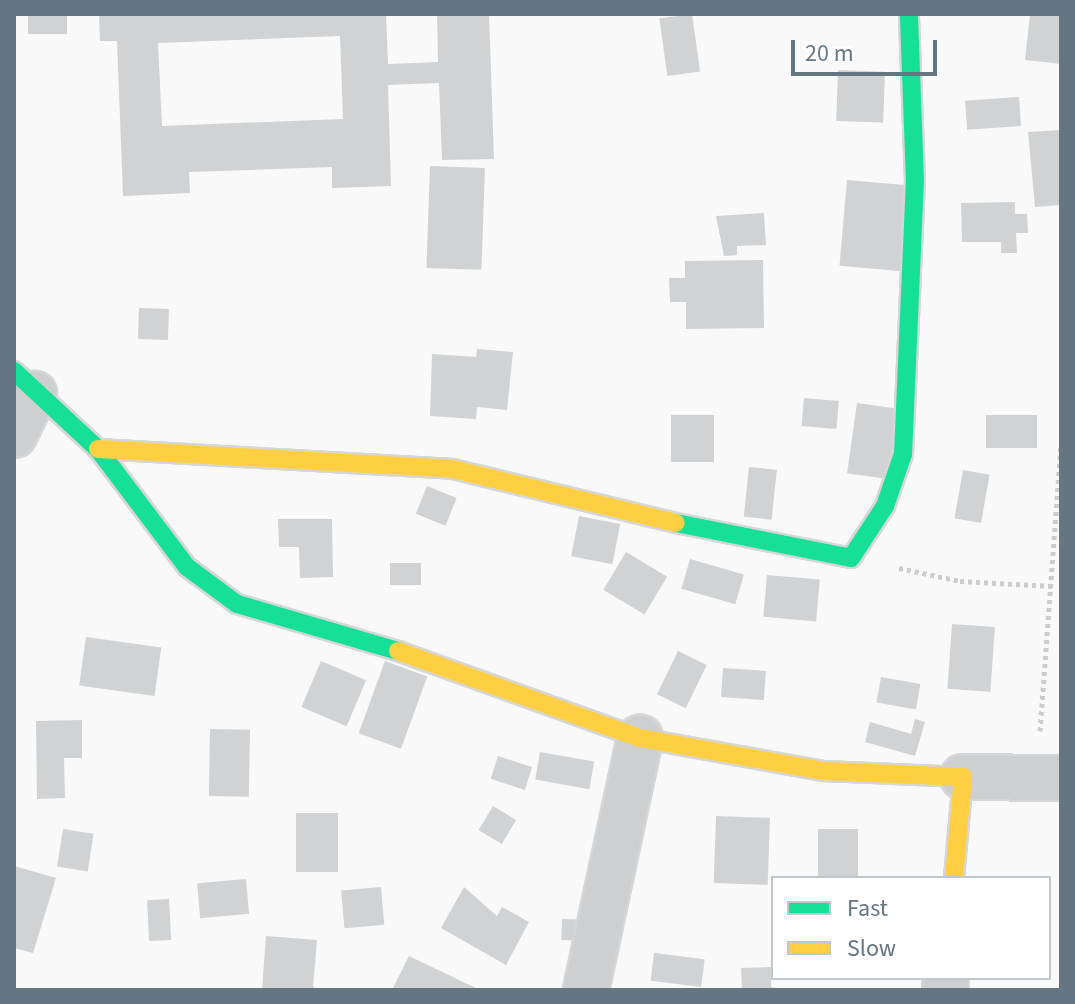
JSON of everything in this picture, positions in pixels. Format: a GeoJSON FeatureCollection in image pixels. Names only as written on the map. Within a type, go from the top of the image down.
{"type":"FeatureCollection","features":[{"type":"Feature","properties":{"kind":"street"},"geometry":{"type":"LineString","coordinates":[[98,449],[332,457],[453,469],[810,555],[851,558],[885,506],[903,454],[915,181],[909,14]]}},
{"type":"Feature","properties":{"kind":"street"},"geometry":{"type":"LineString","coordinates":[[14,435],[24,383]]}},
{"type":"Feature","properties":{"kind":"street"},"geometry":{"type":"LineString","coordinates":[[24,383],[98,449],[187,567],[237,604],[476,674],[640,738],[824,771],[1047,779]]}},
{"type":"Feature","properties":{"kind":"street"},"geometry":{"type":"LineString","coordinates":[[586,990],[640,738]]}},
{"type":"Feature","properties":{"kind":"street"},"geometry":{"type":"LineString","coordinates":[[954,876],[963,777]]}},
{"type":"Feature","properties":{"kind":"path"},"geometry":{"type":"LineString","coordinates":[[1047,779],[1052,586],[1061,446]]}},
{"type":"Feature","properties":{"kind":"path"},"geometry":{"type":"LineString","coordinates":[[851,558],[960,581],[1052,586]]}},
{"type":"Feature","properties":{"kind":"building"},"geometry":{"type":"Polygon","coordinates":[[[28,14],[67,14],[67,34],[28,34],[28,14]]]}},
{"type":"Feature","properties":{"kind":"building"},"geometry":{"type":"Polygon","coordinates":[[[99,14],[386,14],[388,64],[438,62],[437,14],[489,14],[494,159],[442,160],[439,83],[388,85],[391,186],[332,188],[332,167],[189,172],[190,193],[123,196],[117,41],[100,41],[99,14]],[[340,36],[158,43],[162,126],[343,119],[340,36]]]}},
{"type":"Feature","properties":{"kind":"building"},"geometry":{"type":"Polygon","coordinates":[[[692,14],[700,71],[667,76],[659,19],[692,14]]]}},
{"type":"Feature","properties":{"kind":"building"},"geometry":{"type":"Polygon","coordinates":[[[1030,14],[1061,14],[1061,64],[1025,60],[1030,14]]]}},
{"type":"Feature","properties":{"kind":"building"},"geometry":{"type":"Polygon","coordinates":[[[838,70],[885,72],[883,123],[836,121],[838,70]]]}},
{"type":"Feature","properties":{"kind":"building"},"geometry":{"type":"Polygon","coordinates":[[[1019,97],[1021,126],[967,130],[965,101],[1019,97]]]}},
{"type":"Feature","properties":{"kind":"building"},"geometry":{"type":"Polygon","coordinates":[[[1061,130],[1061,205],[1035,207],[1028,132],[1061,130]]]}},
{"type":"Feature","properties":{"kind":"building"},"geometry":{"type":"Polygon","coordinates":[[[430,166],[485,168],[481,270],[426,268],[430,166]]]}},
{"type":"Feature","properties":{"kind":"building"},"geometry":{"type":"Polygon","coordinates":[[[847,180],[910,185],[902,271],[840,266],[847,180]]]}},
{"type":"Feature","properties":{"kind":"building"},"geometry":{"type":"Polygon","coordinates":[[[1015,202],[1015,214],[1027,214],[1028,233],[1016,233],[1017,253],[1001,253],[1001,242],[962,242],[961,203],[1015,202]]]}},
{"type":"Feature","properties":{"kind":"building"},"geometry":{"type":"Polygon","coordinates":[[[764,213],[766,245],[737,246],[737,255],[724,256],[716,216],[764,213]]]}},
{"type":"Feature","properties":{"kind":"building"},"geometry":{"type":"Polygon","coordinates":[[[763,260],[764,328],[686,329],[686,302],[670,302],[669,278],[685,278],[685,261],[763,260]]]}},
{"type":"Feature","properties":{"kind":"building"},"geometry":{"type":"Polygon","coordinates":[[[139,308],[169,309],[168,340],[138,339],[139,308]]]}},
{"type":"Feature","properties":{"kind":"building"},"geometry":{"type":"Polygon","coordinates":[[[477,349],[513,352],[507,410],[477,407],[476,419],[430,416],[432,354],[476,357],[477,349]]]}},
{"type":"Feature","properties":{"kind":"building"},"geometry":{"type":"Polygon","coordinates":[[[804,398],[839,401],[836,429],[802,426],[804,398]]]}},
{"type":"Feature","properties":{"kind":"building"},"geometry":{"type":"Polygon","coordinates":[[[857,403],[900,409],[890,479],[847,473],[857,403]]]}},
{"type":"Feature","properties":{"kind":"building"},"geometry":{"type":"Polygon","coordinates":[[[671,415],[714,415],[714,462],[671,462],[671,415]]]}},
{"type":"Feature","properties":{"kind":"building"},"geometry":{"type":"Polygon","coordinates":[[[986,415],[1037,415],[1037,448],[986,448],[986,415]]]}},
{"type":"Feature","properties":{"kind":"building"},"geometry":{"type":"Polygon","coordinates":[[[749,467],[777,470],[772,520],[744,517],[749,467]]]}},
{"type":"Feature","properties":{"kind":"building"},"geometry":{"type":"Polygon","coordinates":[[[963,470],[990,475],[981,523],[954,518],[963,470]]]}},
{"type":"Feature","properties":{"kind":"building"},"geometry":{"type":"Polygon","coordinates":[[[427,486],[457,498],[445,526],[416,514],[427,486]]]}},
{"type":"Feature","properties":{"kind":"building"},"geometry":{"type":"Polygon","coordinates":[[[579,516],[620,524],[612,564],[571,556],[579,516]]]}},
{"type":"Feature","properties":{"kind":"building"},"geometry":{"type":"Polygon","coordinates":[[[278,519],[332,519],[333,577],[300,578],[299,547],[279,547],[278,519]]]}},
{"type":"Feature","properties":{"kind":"building"},"geometry":{"type":"Polygon","coordinates":[[[626,552],[667,577],[644,614],[603,590],[626,552]]]}},
{"type":"Feature","properties":{"kind":"building"},"geometry":{"type":"Polygon","coordinates":[[[690,559],[744,574],[735,604],[681,589],[690,559]]]}},
{"type":"Feature","properties":{"kind":"building"},"geometry":{"type":"Polygon","coordinates":[[[390,563],[421,563],[421,585],[390,585],[390,563]]]}},
{"type":"Feature","properties":{"kind":"building"},"geometry":{"type":"Polygon","coordinates":[[[767,575],[820,580],[816,621],[763,617],[767,575]]]}},
{"type":"Feature","properties":{"kind":"building"},"geometry":{"type":"Polygon","coordinates":[[[952,624],[995,627],[990,692],[947,689],[952,624]]]}},
{"type":"Feature","properties":{"kind":"building"},"geometry":{"type":"Polygon","coordinates":[[[86,637],[161,648],[154,696],[79,686],[86,637]]]}},
{"type":"Feature","properties":{"kind":"building"},"geometry":{"type":"Polygon","coordinates":[[[678,651],[707,665],[686,708],[657,694],[678,651]]]}},
{"type":"Feature","properties":{"kind":"building"},"geometry":{"type":"Polygon","coordinates":[[[321,661],[366,680],[347,726],[301,707],[321,661]]]}},
{"type":"Feature","properties":{"kind":"building"},"geometry":{"type":"Polygon","coordinates":[[[385,661],[427,676],[401,749],[359,733],[385,661]]]}},
{"type":"Feature","properties":{"kind":"building"},"geometry":{"type":"Polygon","coordinates":[[[723,668],[766,671],[764,700],[721,697],[723,668]]]}},
{"type":"Feature","properties":{"kind":"building"},"geometry":{"type":"Polygon","coordinates":[[[881,677],[920,684],[916,710],[876,703],[881,677]]]}},
{"type":"Feature","properties":{"kind":"building"},"geometry":{"type":"Polygon","coordinates":[[[915,719],[925,722],[915,756],[865,742],[870,722],[911,734],[915,719]]]}},
{"type":"Feature","properties":{"kind":"building"},"geometry":{"type":"Polygon","coordinates":[[[82,720],[82,758],[64,758],[65,798],[37,799],[36,721],[82,720]]]}},
{"type":"Feature","properties":{"kind":"building"},"geometry":{"type":"Polygon","coordinates":[[[210,729],[250,730],[249,797],[209,796],[210,729]]]}},
{"type":"Feature","properties":{"kind":"building"},"geometry":{"type":"Polygon","coordinates":[[[540,752],[594,762],[589,789],[535,780],[540,752]]]}},
{"type":"Feature","properties":{"kind":"building"},"geometry":{"type":"Polygon","coordinates":[[[498,756],[532,767],[525,790],[491,779],[498,756]]]}},
{"type":"Feature","properties":{"kind":"building"},"geometry":{"type":"Polygon","coordinates":[[[493,806],[516,820],[502,844],[479,830],[493,806]]]}},
{"type":"Feature","properties":{"kind":"building"},"geometry":{"type":"Polygon","coordinates":[[[296,813],[338,813],[338,872],[296,872],[296,813]]]}},
{"type":"Feature","properties":{"kind":"building"},"geometry":{"type":"Polygon","coordinates":[[[716,816],[770,818],[768,885],[714,883],[716,816]]]}},
{"type":"Feature","properties":{"kind":"building"},"geometry":{"type":"Polygon","coordinates":[[[63,829],[94,834],[88,871],[57,867],[63,829]]]}},
{"type":"Feature","properties":{"kind":"building"},"geometry":{"type":"Polygon","coordinates":[[[818,829],[858,829],[858,876],[818,876],[818,829]]]}},
{"type":"Feature","properties":{"kind":"building"},"geometry":{"type":"Polygon","coordinates":[[[14,866],[56,878],[33,953],[14,948],[14,866]]]}},
{"type":"Feature","properties":{"kind":"building"},"geometry":{"type":"Polygon","coordinates":[[[246,879],[249,914],[200,918],[197,883],[246,879]]]}},
{"type":"Feature","properties":{"kind":"building"},"geometry":{"type":"Polygon","coordinates":[[[381,887],[384,925],[344,928],[341,890],[381,887]]]}},
{"type":"Feature","properties":{"kind":"building"},"geometry":{"type":"Polygon","coordinates":[[[464,887],[497,916],[502,907],[529,922],[506,965],[441,928],[464,887]]]}},
{"type":"Feature","properties":{"kind":"building"},"geometry":{"type":"Polygon","coordinates":[[[169,899],[171,940],[149,941],[147,900],[169,899]]]}},
{"type":"Feature","properties":{"kind":"building"},"geometry":{"type":"Polygon","coordinates":[[[562,919],[587,920],[586,941],[561,940],[562,919]]]}},
{"type":"Feature","properties":{"kind":"building"},"geometry":{"type":"Polygon","coordinates":[[[266,936],[317,940],[313,987],[320,990],[262,990],[266,936]]]}},
{"type":"Feature","properties":{"kind":"building"},"geometry":{"type":"Polygon","coordinates":[[[654,953],[705,959],[701,987],[651,981],[654,953]]]}},
{"type":"Feature","properties":{"kind":"building"},"geometry":{"type":"Polygon","coordinates":[[[409,956],[480,990],[392,990],[409,956]]]}},
{"type":"Feature","properties":{"kind":"building"},"geometry":{"type":"Polygon","coordinates":[[[771,967],[771,987],[787,990],[742,990],[741,968],[771,967]]]}},
{"type":"Feature","properties":{"kind":"traffic: fast"},"geometry":{"type":"LineString","coordinates":[[676,523],[851,558],[885,506],[903,454],[915,181],[909,14]]}},
{"type":"Feature","properties":{"kind":"traffic: fast"},"geometry":{"type":"LineString","coordinates":[[14,371],[98,449],[187,567],[237,604],[398,651]]}},
{"type":"Feature","properties":{"kind":"traffic: slow"},"geometry":{"type":"LineString","coordinates":[[98,449],[453,469],[676,523]]}},
{"type":"Feature","properties":{"kind":"traffic: slow"},"geometry":{"type":"LineString","coordinates":[[398,651],[640,738],[824,771],[963,777],[954,876]]}}]}
